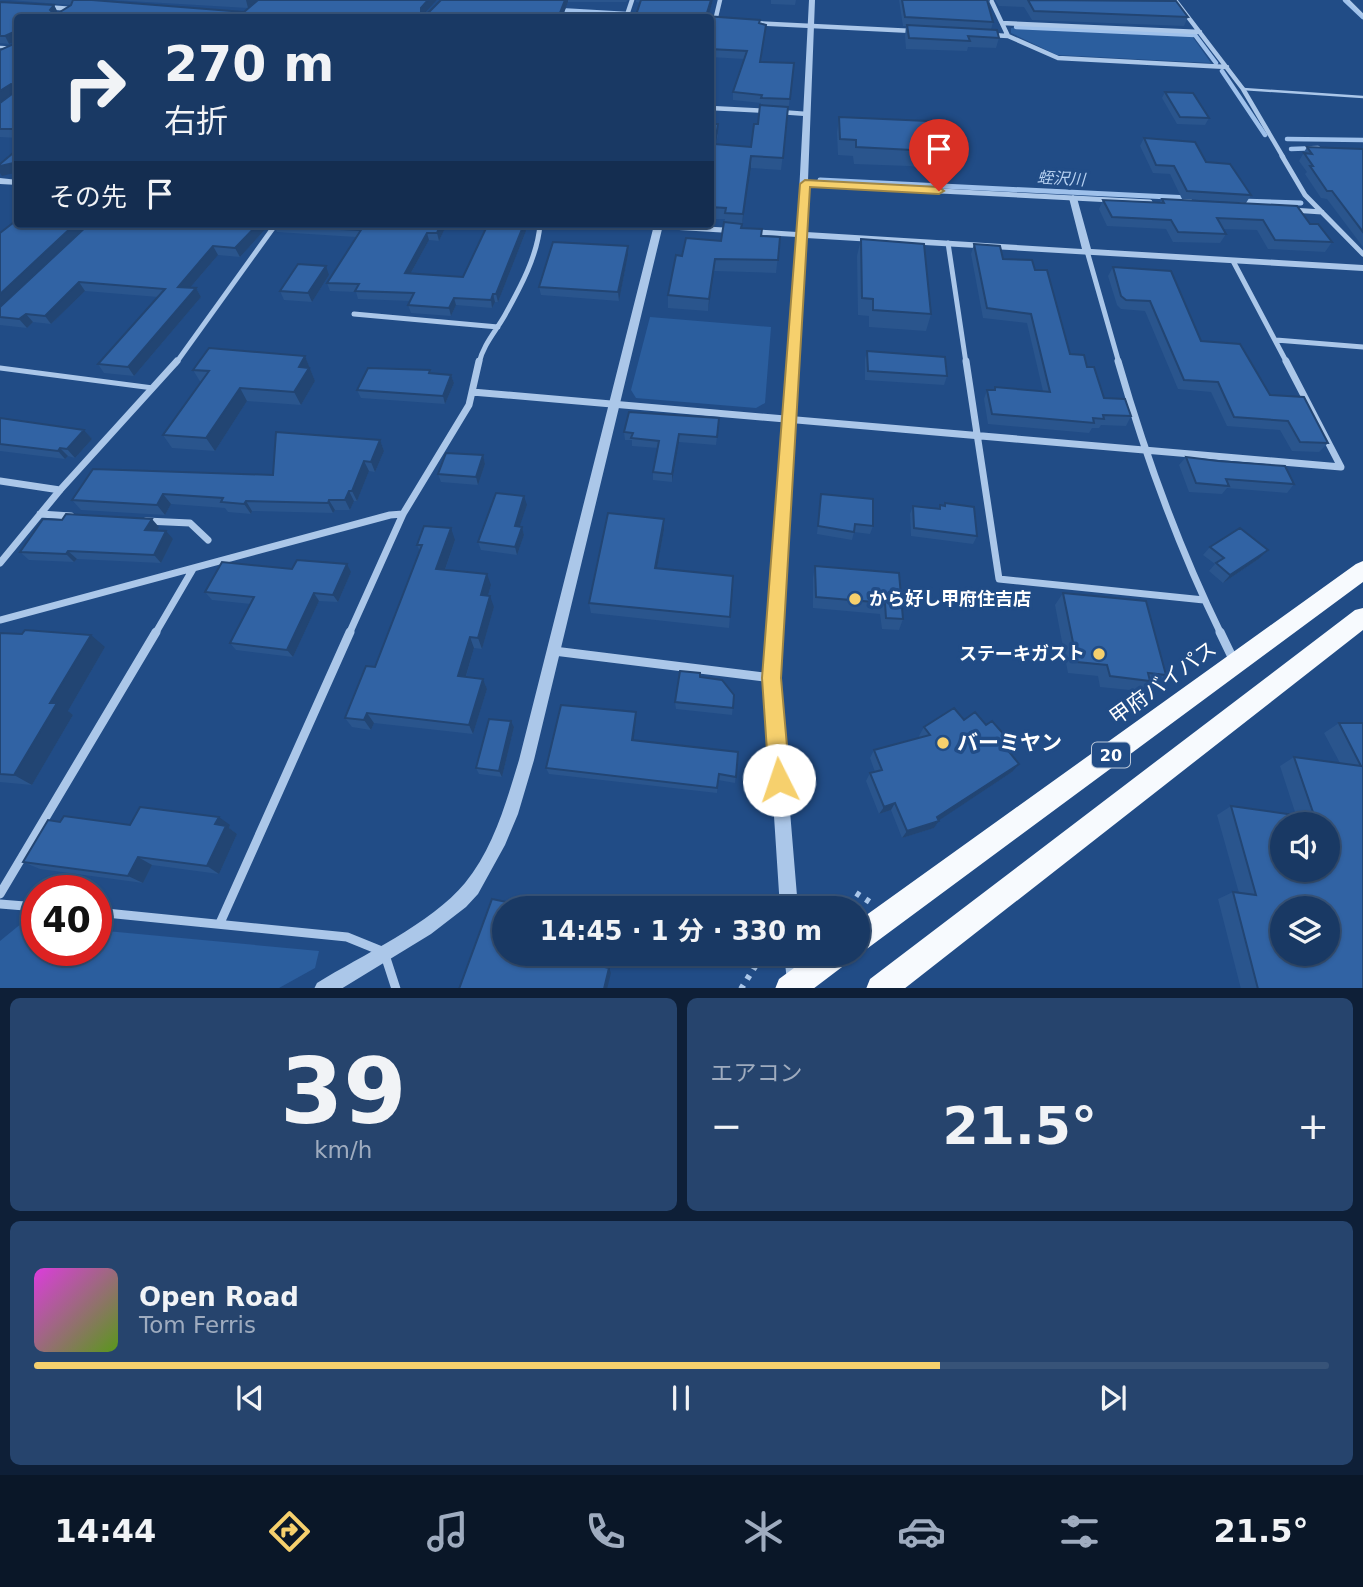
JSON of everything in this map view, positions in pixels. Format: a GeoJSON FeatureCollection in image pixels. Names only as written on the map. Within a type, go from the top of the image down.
{"type":"FeatureCollection","features":[{"type":"Feature","properties":{"kind":"highway","name":"甲府バイパス"},"geometry":{"type":"LineString","coordinates":[[870,929],[1363,570]]}},
{"type":"Feature","properties":{"kind":"highway","name":"20"},"geometry":{"type":"LineString","coordinates":[[881,988],[1363,617]]}},
{"type":"Feature","properties":{"kind":"highway"},"geometry":{"type":"LineString","coordinates":[[793,986],[820,966]]}},
{"type":"Feature","properties":{"kind":"street"},"geometry":{"type":"LineString","coordinates":[[714,18],[720,0]]}},
{"type":"Feature","properties":{"kind":"street"},"geometry":{"type":"LineString","coordinates":[[788,896],[772,678],[802,235],[812,0]]}},
{"type":"Feature","properties":{"kind":"street"},"geometry":{"type":"LineString","coordinates":[[991,0],[1008,36]]}},
{"type":"Feature","properties":{"kind":"street"},"geometry":{"type":"LineString","coordinates":[[1166,4],[1177,2],[1243,89],[1305,195],[1363,254]]}},
{"type":"Feature","properties":{"kind":"street"},"geometry":{"type":"LineString","coordinates":[[65,13],[81,3]]}},
{"type":"Feature","properties":{"kind":"street"},"geometry":{"type":"LineString","coordinates":[[40,6],[72,9]]}},
{"type":"Feature","properties":{"kind":"street"},"geometry":{"type":"LineString","coordinates":[[714,21],[722,22]]}},
{"type":"Feature","properties":{"kind":"street"},"geometry":{"type":"LineString","coordinates":[[748,23],[916,32]]}},
{"type":"Feature","properties":{"kind":"street"},"geometry":{"type":"LineString","coordinates":[[1002,23],[1199,32]]}},
{"type":"Feature","properties":{"kind":"street"},"geometry":{"type":"LineString","coordinates":[[981,34],[1008,36],[1058,58],[1227,67]]}},
{"type":"Feature","properties":{"kind":"street"},"geometry":{"type":"LineString","coordinates":[[714,108],[807,114]]}},
{"type":"Feature","properties":{"kind":"street"},"geometry":{"type":"LineString","coordinates":[[805,184],[1156,202]]}},
{"type":"Feature","properties":{"kind":"street"},"geometry":{"type":"LineString","coordinates":[[1073,198],[1143,449],[1204,600],[1236,665]]}},
{"type":"Feature","properties":{"kind":"street"},"geometry":{"type":"LineString","coordinates":[[1280,209],[1322,212]]}},
{"type":"Feature","properties":{"kind":"street"},"geometry":{"type":"LineString","coordinates":[[0,564],[60,490],[177,362],[273,228]]}},
{"type":"Feature","properties":{"kind":"street"},"geometry":{"type":"LineString","coordinates":[[220,923],[403,514],[469,405],[481,354],[498,327],[539,243],[540,228]]}},
{"type":"Feature","properties":{"kind":"street"},"geometry":{"type":"LineString","coordinates":[[325,988],[438,918],[471,890],[498,845],[511,812],[554,651],[657,228]]}},
{"type":"Feature","properties":{"kind":"street"},"geometry":{"type":"LineString","coordinates":[[701,228],[1363,268]]}},
{"type":"Feature","properties":{"kind":"street"},"geometry":{"type":"LineString","coordinates":[[948,243],[999,579],[1204,600]]}},
{"type":"Feature","properties":{"kind":"street"},"geometry":{"type":"LineString","coordinates":[[472,392],[1341,467],[1233,261]]}},
{"type":"Feature","properties":{"kind":"street"},"geometry":{"type":"LineString","coordinates":[[354,314],[498,327]]}},
{"type":"Feature","properties":{"kind":"street"},"geometry":{"type":"LineString","coordinates":[[1276,340],[1363,347]]}},
{"type":"Feature","properties":{"kind":"street"},"geometry":{"type":"LineString","coordinates":[[0,481],[60,490]]}},
{"type":"Feature","properties":{"kind":"street"},"geometry":{"type":"LineString","coordinates":[[40,514],[81,517]]}},
{"type":"Feature","properties":{"kind":"street"},"geometry":{"type":"LineString","coordinates":[[0,620],[390,515],[403,514]]}},
{"type":"Feature","properties":{"kind":"street"},"geometry":{"type":"LineString","coordinates":[[135,520],[190,523],[208,541]]}},
{"type":"Feature","properties":{"kind":"street"},"geometry":{"type":"LineString","coordinates":[[0,894],[193,568]]}},
{"type":"Feature","properties":{"kind":"street"},"geometry":{"type":"LineString","coordinates":[[554,651],[772,678]]}},
{"type":"Feature","properties":{"kind":"street"},"geometry":{"type":"LineString","coordinates":[[0,904],[21,906]]}},
{"type":"Feature","properties":{"kind":"street"},"geometry":{"type":"LineString","coordinates":[[112,913],[347,937],[384,952],[396,988]]}},
{"type":"Feature","properties":{"kind":"street"},"geometry":{"type":"LineString","coordinates":[[793,966],[793,986]]}},
{"type":"Feature","properties":{"kind":"lane"},"geometry":{"type":"LineString","coordinates":[[1348,0],[1363,15]]}},
{"type":"Feature","properties":{"kind":"lane"},"geometry":{"type":"LineString","coordinates":[[1243,89],[1363,97]]}},
{"type":"Feature","properties":{"kind":"lane"},"geometry":{"type":"LineString","coordinates":[[0,368],[153,388]]}},
{"type":"Feature","properties":{"kind":"path"},"geometry":{"type":"LineString","coordinates":[[856,893],[861,896]]}},
{"type":"Feature","properties":{"kind":"path"},"geometry":{"type":"LineString","coordinates":[[742,988],[755,966]]}},
{"type":"Feature","properties":{"kind":"shaded area"},"geometry":{"type":"Polygon","coordinates":[[[1011,28],[1192,36],[1211,63],[1057,55],[1011,33],[1011,28]]]}},
{"type":"Feature","properties":{"kind":"shaded area"},"geometry":{"type":"Polygon","coordinates":[[[650,317],[771,327],[765,403],[756,408],[636,398],[631,390],[650,317]]]}},
{"type":"Feature","properties":{"kind":"shaded area"},"geometry":{"type":"Polygon","coordinates":[[[21,924],[21,966],[112,966],[112,932],[319,951],[315,968],[279,988],[0,988],[0,941],[21,924]]]}},
{"type":"Feature","properties":{"kind":"building"},"geometry":{"type":"Polygon","coordinates":[[[73,0],[92,0],[244,12],[258,0],[428,0],[421,8],[424,14],[57,14],[71,5],[73,0]]]}},
{"type":"Feature","properties":{"kind":"building"},"geometry":{"type":"Polygon","coordinates":[[[441,0],[565,0],[560,14],[427,14],[441,0]]]}},
{"type":"Feature","properties":{"kind":"building"},"geometry":{"type":"Polygon","coordinates":[[[641,0],[711,0],[707,14],[636,14],[641,0]]]}},
{"type":"Feature","properties":{"kind":"building"},"geometry":{"type":"Polygon","coordinates":[[[902,0],[987,0],[993,22],[905,17],[902,0]]]}},
{"type":"Feature","properties":{"kind":"building"},"geometry":{"type":"Polygon","coordinates":[[[1028,0],[1176,1],[1188,17],[1034,11],[1028,0]]]}},
{"type":"Feature","properties":{"kind":"building"},"geometry":{"type":"Polygon","coordinates":[[[0,2],[54,5],[50,10],[54,14],[14,14],[14,32],[0,36],[0,2]]]}},
{"type":"Feature","properties":{"kind":"building"},"geometry":{"type":"Polygon","coordinates":[[[714,17],[760,20],[759,23],[766,25],[760,62],[794,63],[790,99],[761,98],[762,95],[733,92],[747,51],[714,49],[714,17]]]}},
{"type":"Feature","properties":{"kind":"building"},"geometry":{"type":"Polygon","coordinates":[[[907,25],[997,30],[999,38],[968,36],[970,41],[909,38],[907,25]]]}},
{"type":"Feature","properties":{"kind":"building"},"geometry":{"type":"Polygon","coordinates":[[[14,44],[14,85],[0,91],[0,50],[14,44]]]}},
{"type":"Feature","properties":{"kind":"building"},"geometry":{"type":"Polygon","coordinates":[[[14,92],[14,129],[0,129],[0,103],[14,92]]]}},
{"type":"Feature","properties":{"kind":"building"},"geometry":{"type":"Polygon","coordinates":[[[1165,92],[1193,93],[1209,118],[1180,117],[1165,92]]]}},
{"type":"Feature","properties":{"kind":"building"},"geometry":{"type":"Polygon","coordinates":[[[760,105],[788,107],[783,158],[751,156],[743,214],[725,213],[726,208],[714,207],[714,124],[718,124],[715,144],[751,147],[754,124],[758,124],[760,105]]]}},
{"type":"Feature","properties":{"kind":"building"},"geometry":{"type":"Polygon","coordinates":[[[839,117],[950,122],[957,155],[856,147],[856,140],[840,139],[839,117]]]}},
{"type":"Feature","properties":{"kind":"building"},"geometry":{"type":"Polygon","coordinates":[[[1144,138],[1195,142],[1206,162],[1230,164],[1251,195],[1187,191],[1174,166],[1156,165],[1144,138]]]}},
{"type":"Feature","properties":{"kind":"building"},"geometry":{"type":"Polygon","coordinates":[[[1307,147],[1363,149],[1363,232],[1332,191],[1327,191],[1310,166],[1313,166],[1304,153],[1312,154],[1307,147]]]}},
{"type":"Feature","properties":{"kind":"building"},"geometry":{"type":"Polygon","coordinates":[[[14,152],[14,163],[0,164],[14,152]]]}},
{"type":"Feature","properties":{"kind":"building"},"geometry":{"type":"Polygon","coordinates":[[[1162,199],[1297,206],[1310,224],[1318,224],[1332,242],[1275,240],[1263,220],[1217,218],[1226,234],[1178,232],[1171,220],[1112,217],[1103,200],[1164,203],[1162,199]]]}},
{"type":"Feature","properties":{"kind":"building"},"geometry":{"type":"Polygon","coordinates":[[[14,222],[14,228],[71,228],[0,294],[0,233],[14,222]]]}},
{"type":"Feature","properties":{"kind":"building"},"geometry":{"type":"Polygon","coordinates":[[[724,222],[742,224],[741,228],[762,229],[761,236],[780,237],[778,260],[715,259],[709,299],[668,295],[676,255],[682,256],[686,238],[721,241],[724,222]]]}},
{"type":"Feature","properties":{"kind":"building"},"geometry":{"type":"Polygon","coordinates":[[[85,228],[254,228],[235,248],[213,246],[178,287],[196,288],[128,367],[98,364],[165,289],[79,282],[45,316],[26,314],[19,319],[0,317],[0,307],[85,228]]]}},
{"type":"Feature","properties":{"kind":"building"},"geometry":{"type":"Polygon","coordinates":[[[320,228],[439,228],[437,233],[427,233],[405,273],[463,277],[486,228],[522,228],[496,294],[493,294],[491,300],[454,298],[449,308],[408,305],[414,293],[355,291],[359,284],[327,283],[361,230],[320,228]]]}},
{"type":"Feature","properties":{"kind":"building"},"geometry":{"type":"Polygon","coordinates":[[[861,239],[924,244],[931,314],[873,310],[873,299],[862,298],[861,239]]]}},
{"type":"Feature","properties":{"kind":"building"},"geometry":{"type":"Polygon","coordinates":[[[553,242],[628,246],[618,292],[539,287],[553,242]]]}},
{"type":"Feature","properties":{"kind":"building"},"geometry":{"type":"Polygon","coordinates":[[[974,244],[1000,246],[1003,259],[1032,260],[1035,270],[1047,270],[1070,354],[1084,355],[1087,367],[1094,367],[1104,398],[1125,399],[1131,416],[1103,415],[1104,419],[1093,418],[1094,423],[992,414],[987,390],[995,390],[995,387],[1050,392],[1031,314],[987,308],[974,244]]]}},
{"type":"Feature","properties":{"kind":"building"},"geometry":{"type":"Polygon","coordinates":[[[298,264],[326,266],[308,293],[280,291],[298,264]]]}},
{"type":"Feature","properties":{"kind":"building"},"geometry":{"type":"Polygon","coordinates":[[[1113,267],[1171,271],[1201,341],[1240,344],[1270,395],[1304,397],[1328,443],[1300,442],[1288,421],[1234,417],[1218,382],[1184,380],[1150,301],[1126,300],[1121,296],[1113,267]]]}},
{"type":"Feature","properties":{"kind":"building"},"geometry":{"type":"Polygon","coordinates":[[[209,348],[305,356],[299,367],[309,368],[294,392],[240,388],[206,438],[163,435],[209,371],[193,370],[209,348]]]}},
{"type":"Feature","properties":{"kind":"building"},"geometry":{"type":"Polygon","coordinates":[[[867,351],[945,357],[947,376],[868,371],[867,351]]]}},
{"type":"Feature","properties":{"kind":"building"},"geometry":{"type":"Polygon","coordinates":[[[368,368],[430,370],[429,373],[451,375],[443,396],[357,390],[368,368]]]}},
{"type":"Feature","properties":{"kind":"building"},"geometry":{"type":"Polygon","coordinates":[[[629,412],[719,418],[717,437],[679,434],[672,474],[653,472],[659,441],[631,438],[633,433],[624,432],[629,412]]]}},
{"type":"Feature","properties":{"kind":"building"},"geometry":{"type":"Polygon","coordinates":[[[0,418],[84,430],[67,449],[60,448],[58,451],[0,444],[0,418]]]}},
{"type":"Feature","properties":{"kind":"building"},"geometry":{"type":"Polygon","coordinates":[[[276,432],[380,440],[371,462],[364,461],[352,491],[349,491],[345,500],[329,500],[328,503],[246,501],[244,504],[221,502],[223,498],[163,494],[157,505],[72,500],[93,469],[273,475],[276,432]]]}},
{"type":"Feature","properties":{"kind":"building"},"geometry":{"type":"Polygon","coordinates":[[[446,453],[483,455],[476,477],[438,474],[446,453]]]}},
{"type":"Feature","properties":{"kind":"building"},"geometry":{"type":"Polygon","coordinates":[[[1186,457],[1285,466],[1294,484],[1226,479],[1229,486],[1196,483],[1186,457]]]}},
{"type":"Feature","properties":{"kind":"building"},"geometry":{"type":"Polygon","coordinates":[[[496,493],[524,496],[515,526],[522,527],[515,547],[478,542],[496,493]]]}},
{"type":"Feature","properties":{"kind":"building"},"geometry":{"type":"Polygon","coordinates":[[[821,494],[873,499],[873,526],[855,524],[854,532],[818,526],[821,494]]]}},
{"type":"Feature","properties":{"kind":"building"},"geometry":{"type":"Polygon","coordinates":[[[945,503],[974,507],[977,536],[914,528],[913,506],[940,509],[940,505],[945,506],[945,503]]]}},
{"type":"Feature","properties":{"kind":"building"},"geometry":{"type":"Polygon","coordinates":[[[608,513],[664,519],[655,568],[733,576],[730,617],[589,603],[608,513]]]}},
{"type":"Feature","properties":{"kind":"building"},"geometry":{"type":"Polygon","coordinates":[[[66,514],[152,519],[145,530],[166,531],[154,555],[20,552],[43,519],[62,520],[66,514]]]}},
{"type":"Feature","properties":{"kind":"building"},"geometry":{"type":"Polygon","coordinates":[[[424,526],[451,528],[436,569],[487,574],[481,595],[490,596],[478,638],[470,637],[458,676],[483,679],[469,725],[367,713],[364,720],[345,718],[366,666],[375,667],[422,545],[417,545],[424,526]]]}},
{"type":"Feature","properties":{"kind":"building"},"geometry":{"type":"Polygon","coordinates":[[[1240,528],[1268,550],[1230,575],[1216,563],[1224,558],[1210,547],[1240,528]]]}},
{"type":"Feature","properties":{"kind":"building"},"geometry":{"type":"Polygon","coordinates":[[[297,560],[347,564],[333,595],[314,593],[287,650],[230,643],[254,597],[205,592],[222,562],[292,569],[297,560]]]}},
{"type":"Feature","properties":{"kind":"building"},"geometry":{"type":"Polygon","coordinates":[[[815,566],[899,573],[903,619],[886,618],[885,603],[816,597],[815,566]]]}},
{"type":"Feature","properties":{"kind":"building"},"geometry":{"type":"Polygon","coordinates":[[[1063,593],[1146,601],[1166,675],[1148,673],[1150,681],[1110,676],[1107,665],[1077,662],[1063,593]]]}},
{"type":"Feature","properties":{"kind":"building"},"geometry":{"type":"Polygon","coordinates":[[[25,630],[91,635],[50,703],[57,703],[14,775],[0,774],[0,633],[22,634],[25,630]]]}},
{"type":"Feature","properties":{"kind":"building"},"geometry":{"type":"Polygon","coordinates":[[[680,671],[700,673],[700,677],[722,680],[734,695],[733,708],[675,702],[680,671]]]}},
{"type":"Feature","properties":{"kind":"building"},"geometry":{"type":"Polygon","coordinates":[[[561,705],[636,712],[632,740],[738,752],[736,777],[719,774],[717,788],[546,768],[561,705]]]}},
{"type":"Feature","properties":{"kind":"building"},"geometry":{"type":"Polygon","coordinates":[[[954,708],[964,720],[975,712],[986,725],[992,721],[1007,738],[1001,742],[1019,764],[937,817],[939,821],[907,831],[895,803],[884,807],[870,773],[882,770],[874,750],[930,735],[924,727],[954,708]]]}},
{"type":"Feature","properties":{"kind":"building"},"geometry":{"type":"Polygon","coordinates":[[[489,719],[511,721],[499,771],[476,768],[489,719]]]}},
{"type":"Feature","properties":{"kind":"building"},"geometry":{"type":"Polygon","coordinates":[[[1339,723],[1363,723],[1363,988],[1258,988],[1233,892],[1256,895],[1231,806],[1273,812],[1270,812],[1270,882],[1340,882],[1340,812],[1313,812],[1294,757],[1361,766],[1339,723]]]}},
{"type":"Feature","properties":{"kind":"building"},"geometry":{"type":"Polygon","coordinates":[[[140,807],[219,817],[215,824],[226,826],[207,866],[138,857],[128,876],[23,862],[48,820],[60,822],[64,816],[130,825],[140,807]]]}},
{"type":"Feature","properties":{"kind":"building"},"geometry":{"type":"Polygon","coordinates":[[[492,899],[492,966],[600,966],[609,968],[604,988],[459,988],[492,899]]]}},
{"type":"Feature","properties":{"kind":"waterway"},"geometry":{"type":"LineString","coordinates":[[1345,0],[1363,17]]}},
{"type":"Feature","properties":{"kind":"waterway"},"geometry":{"type":"LineString","coordinates":[[558,10],[627,14]]}},
{"type":"Feature","properties":{"kind":"waterway"},"geometry":{"type":"LineString","coordinates":[[1016,27],[1195,35],[1216,63]]}},
{"type":"Feature","properties":{"kind":"waterway"},"geometry":{"type":"LineString","coordinates":[[1222,71],[1265,135]]}},
{"type":"Feature","properties":{"kind":"waterway"},"geometry":{"type":"LineString","coordinates":[[1287,139],[1363,140]]}},
{"type":"Feature","properties":{"kind":"waterway","name":"蛭沢川"},"geometry":{"type":"LineString","coordinates":[[1291,149],[1318,148]]}},
{"type":"Feature","properties":{"kind":"waterway","name":"蛭沢川"},"geometry":{"type":"LineString","coordinates":[[820,180],[1190,198]]}},
{"type":"Feature","properties":{"kind":"waterway","name":"蛭沢川"},"geometry":{"type":"LineString","coordinates":[[1241,201],[1301,203]]}},
{"type":"Feature","properties":{"kind":"place","name":"から好し甲府住吉店"},"geometry":{"type":"Point","coordinates":[855,599]}},
{"type":"Feature","properties":{"kind":"place","name":"ステーキガスト"},"geometry":{"type":"Point","coordinates":[1099,654]}},
{"type":"Feature","properties":{"kind":"place","name":"バーミヤン"},"geometry":{"type":"Point","coordinates":[943,743]}},
{"type":"Feature","properties":{"kind":"route"},"geometry":{"type":"LineString","coordinates":[[779,780],[772,678],[805,184],[939,191]]}}]}
